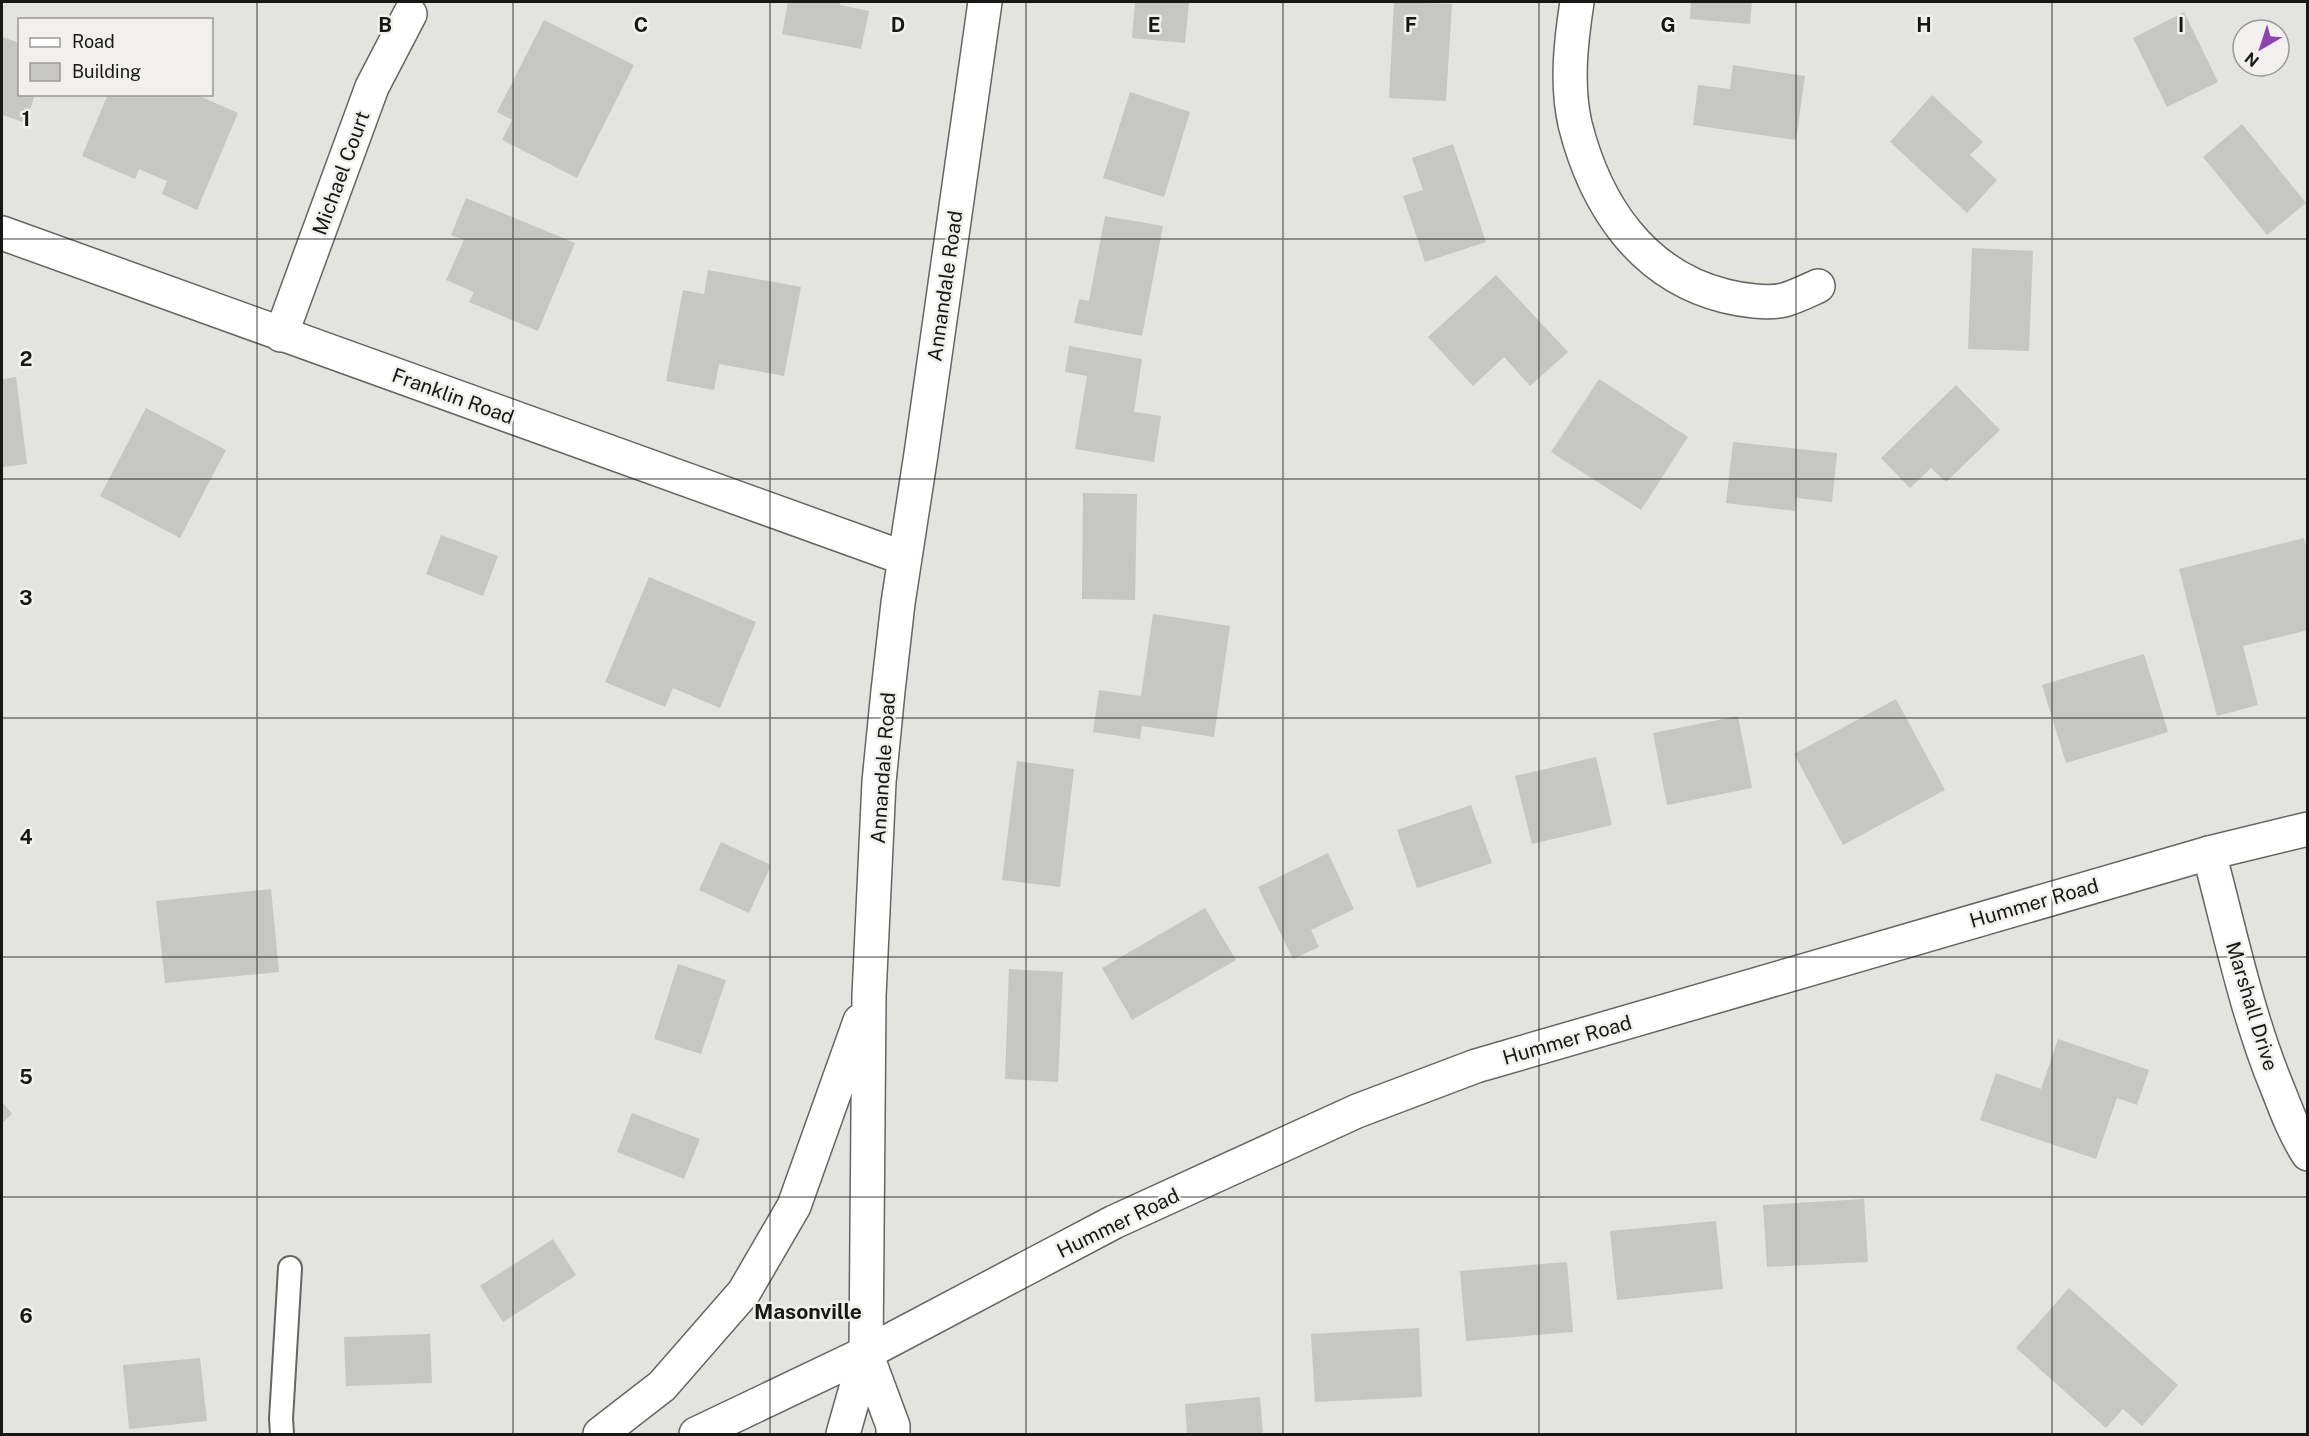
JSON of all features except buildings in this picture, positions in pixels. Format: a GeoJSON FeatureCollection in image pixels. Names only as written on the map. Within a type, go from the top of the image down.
{"type":"FeatureCollection","features":[{"type":"Feature","properties":{"kind":"main road","name":"Annandale Road"},"geometry":{"type":"LineString","coordinates":[[866,1353],[869,996],[879,783],[895,624],[985,2]]}},
{"type":"Feature","properties":{"kind":"main road"},"geometry":{"type":"LineString","coordinates":[[1577,2],[1571,39],[1571,82],[1575,123],[1603,200],[1635,244],[1666,271],[1705,291],[1742,300],[1783,301],[1818,286]]}},
{"type":"Feature","properties":{"kind":"main road","name":"Michael Court"},"geometry":{"type":"LineString","coordinates":[[281,335],[372,87],[410,14]]}},
{"type":"Feature","properties":{"kind":"main road","name":"Franklin Road"},"geometry":{"type":"LineString","coordinates":[[2,233],[904,558]]}},
{"type":"Feature","properties":{"kind":"main road","name":"Hummer Road"},"geometry":{"type":"LineString","coordinates":[[866,1353],[1114,1222],[1357,1111],[1476,1066],[2209,853],[2307,829]]}},
{"type":"Feature","properties":{"kind":"main road","name":"Marshall Drive"},"geometry":{"type":"LineString","coordinates":[[2209,853],[2265,1059],[2296,1135],[2307,1154]]}},
{"type":"Feature","properties":{"kind":"main road"},"geometry":{"type":"LineString","coordinates":[[600,1434],[662,1386],[744,1292],[794,1206],[869,996]]}},
{"type":"Feature","properties":{"kind":"main road"},"geometry":{"type":"LineString","coordinates":[[696,1434],[866,1353]]}},
{"type":"Feature","properties":{"kind":"main road"},"geometry":{"type":"LineString","coordinates":[[843,1434],[866,1353]]}},
{"type":"Feature","properties":{"kind":"main road"},"geometry":{"type":"LineString","coordinates":[[866,1353],[893,1426],[893,1434]]}},
{"type":"Feature","properties":{"kind":"lane"},"geometry":{"type":"LineString","coordinates":[[282,1434],[290,1268]]}},
{"type":"Feature","properties":{"kind":"district","name":"Masonville"},"geometry":{"type":"Point","coordinates":[808,1312]}}]}
